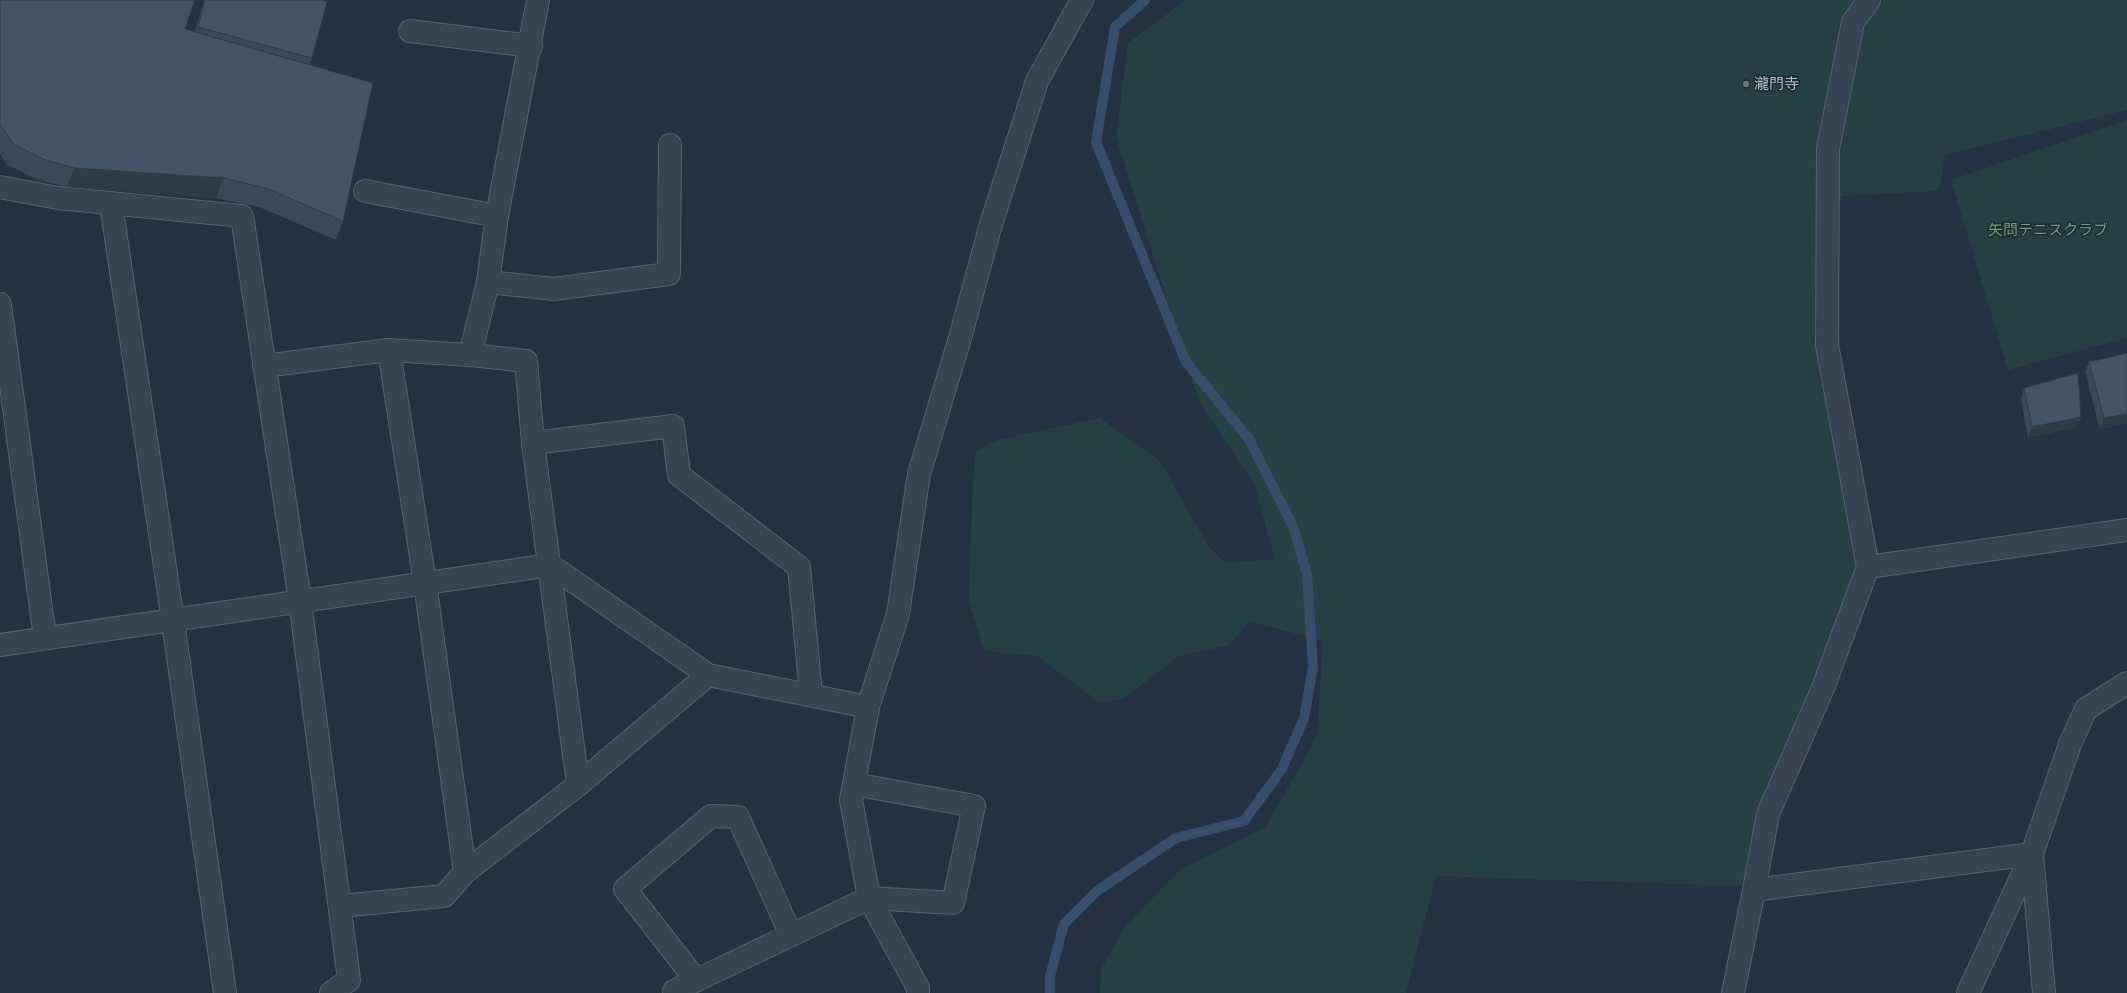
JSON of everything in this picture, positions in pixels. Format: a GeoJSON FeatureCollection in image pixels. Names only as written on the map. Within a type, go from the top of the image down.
{"type":"FeatureCollection","features":[{"type":"Feature","properties":{"kind":"street"},"geometry":{"type":"LineString","coordinates":[[470,355],[488,282],[497,216],[531,46],[538,0]]}},
{"type":"Feature","properties":{"kind":"street"},"geometry":{"type":"LineString","coordinates":[[918,993],[918,988],[869,898],[851,800],[868,707],[898,614],[919,474],[960,338],[991,224],[1037,81],[1082,0]]}},
{"type":"Feature","properties":{"kind":"street"},"geometry":{"type":"LineString","coordinates":[[1733,993],[1768,814],[1823,688],[1868,567],[1827,345],[1828,148],[1853,22],[1869,0]]}},
{"type":"Feature","properties":{"kind":"street"},"geometry":{"type":"LineString","coordinates":[[410,31],[531,46]]}},
{"type":"Feature","properties":{"kind":"street"},"geometry":{"type":"LineString","coordinates":[[488,282],[554,289],[669,274],[670,145]]}},
{"type":"Feature","properties":{"kind":"street"},"geometry":{"type":"LineString","coordinates":[[0,187],[58,198],[242,216],[300,601],[349,980],[331,993]]}},
{"type":"Feature","properties":{"kind":"street"},"geometry":{"type":"LineString","coordinates":[[365,191],[497,216]]}},
{"type":"Feature","properties":{"kind":"street"},"geometry":{"type":"LineString","coordinates":[[111,204],[173,621],[225,993]]}},
{"type":"Feature","properties":{"kind":"street"},"geometry":{"type":"LineString","coordinates":[[0,304],[45,638]]}},
{"type":"Feature","properties":{"kind":"street"},"geometry":{"type":"LineString","coordinates":[[264,366],[389,350],[470,355],[526,361],[533,443],[578,785]]}},
{"type":"Feature","properties":{"kind":"street"},"geometry":{"type":"LineString","coordinates":[[389,350],[425,583],[465,872]]}},
{"type":"Feature","properties":{"kind":"street"},"geometry":{"type":"LineString","coordinates":[[533,443],[673,426],[678,475],[799,567],[811,694]]}},
{"type":"Feature","properties":{"kind":"street"},"geometry":{"type":"LineString","coordinates":[[1868,567],[2127,530]]}},
{"type":"Feature","properties":{"kind":"street"},"geometry":{"type":"LineString","coordinates":[[0,645],[550,565],[708,675],[811,694],[868,707]]}},
{"type":"Feature","properties":{"kind":"street"},"geometry":{"type":"LineString","coordinates":[[340,906],[444,896],[465,872],[578,785],[708,675]]}},
{"type":"Feature","properties":{"kind":"street"},"geometry":{"type":"LineString","coordinates":[[1968,993],[2032,854],[2070,744],[2086,709],[2127,683]]}},
{"type":"Feature","properties":{"kind":"street"},"geometry":{"type":"LineString","coordinates":[[674,991],[869,898],[953,903],[974,806],[854,784]]}},
{"type":"Feature","properties":{"kind":"street"},"geometry":{"type":"LineString","coordinates":[[696,980],[626,889],[711,816],[738,817],[791,935]]}},
{"type":"Feature","properties":{"kind":"street"},"geometry":{"type":"LineString","coordinates":[[1754,890],[2032,854]]}},
{"type":"Feature","properties":{"kind":"street"},"geometry":{"type":"LineString","coordinates":[[2032,854],[2044,993]]}},
{"type":"Feature","properties":{"kind":"green space"},"geometry":{"type":"Polygon","coordinates":[[[1186,0],[2127,0],[2127,110],[1945,155],[1939,191],[1842,196],[1816,272],[1818,341],[1862,567],[1742,886],[1436,876],[1406,993],[1100,993],[1101,969],[1126,925],[1180,870],[1266,827],[1317,736],[1323,641],[1249,621],[1230,645],[1179,656],[1123,699],[1099,702],[1037,656],[984,651],[969,601],[973,477],[976,451],[998,440],[1100,418],[1160,461],[1209,547],[1225,563],[1275,559],[1254,484],[1199,402],[1116,137],[1128,43],[1186,0]]]}},
{"type":"Feature","properties":{"kind":"green space","name":"矢問テニスクラブ"},"geometry":{"type":"Polygon","coordinates":[[[2127,120],[2127,338],[2008,370],[1951,180],[2127,120]]]}},
{"type":"Feature","properties":{"kind":"building"},"geometry":{"type":"Polygon","coordinates":[[[0,0],[195,0],[185,29],[373,83],[343,221],[266,188],[223,178],[74,168],[43,159],[13,144],[0,124],[0,0]]]}},
{"type":"Feature","properties":{"kind":"building"},"geometry":{"type":"Polygon","coordinates":[[[205,0],[321,0],[327,2],[312,58],[198,27],[205,0]]]}},
{"type":"Feature","properties":{"kind":"building"},"geometry":{"type":"Polygon","coordinates":[[[2127,353],[2127,414],[2104,418],[2089,362],[2127,353]]]}},
{"type":"Feature","properties":{"kind":"building"},"geometry":{"type":"Polygon","coordinates":[[[2078,373],[2081,417],[2032,427],[2024,388],[2078,373]]]}},
{"type":"Feature","properties":{"kind":"waterway"},"geometry":{"type":"LineString","coordinates":[[1050,993],[1050,976],[1064,924],[1097,891],[1176,838],[1244,821],[1282,769],[1304,718],[1313,667],[1307,574],[1293,526],[1249,439],[1186,362],[1096,142],[1115,27],[1145,0]]}},
{"type":"Feature","properties":{"kind":"place","name":"瀧門寺"},"geometry":{"type":"Point","coordinates":[1746,84]}}]}
